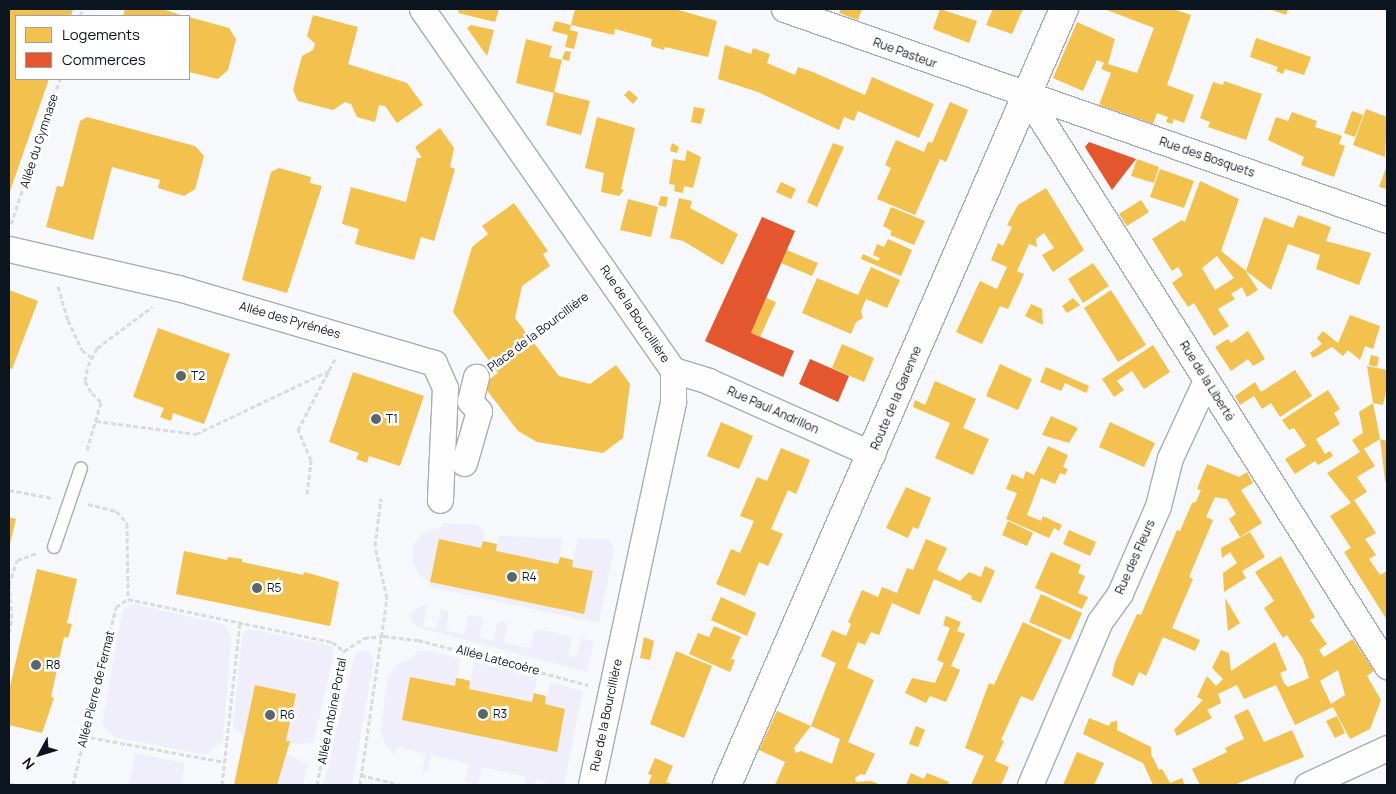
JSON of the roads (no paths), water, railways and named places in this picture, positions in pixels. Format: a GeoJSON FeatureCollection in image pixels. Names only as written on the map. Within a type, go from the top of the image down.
{"type":"FeatureCollection","features":[{"type":"Feature","properties":{"kind":"main road","name":"Route de la Garenne"},"geometry":{"type":"LineString","coordinates":[[726,785],[872,454],[1064,9]]}},
{"type":"Feature","properties":{"kind":"street","name":"Rue de la Bourcillière"},"geometry":{"type":"LineString","coordinates":[[422,9],[611,277],[673,370],[673,402],[591,785]]}},
{"type":"Feature","properties":{"kind":"street","name":"Rue Pasteur"},"geometry":{"type":"LineString","coordinates":[[784,9],[1026,96]]}},
{"type":"Feature","properties":{"kind":"street","name":"Rue des Bosquets"},"geometry":{"type":"LineString","coordinates":[[1026,96],[1387,220]]}},
{"type":"Feature","properties":{"kind":"street","name":"Rue de la Liberté"},"geometry":{"type":"LineString","coordinates":[[1026,96],[1387,666]]}},
{"type":"Feature","properties":{"kind":"street","name":"Allée des Pyrénées"},"geometry":{"type":"LineString","coordinates":[[9,250],[178,288],[434,363],[440,371],[445,388],[440,500]]}},
{"type":"Feature","properties":{"kind":"street","name":"Rue Paul Andrillon"},"geometry":{"type":"LineString","coordinates":[[673,370],[708,381],[872,454]]}},
{"type":"Feature","properties":{"kind":"street"},"geometry":{"type":"LineString","coordinates":[[464,463],[479,411],[470,402],[476,377]]}},
{"type":"Feature","properties":{"kind":"street","name":"Rue des Fleurs"},"geometry":{"type":"LineString","coordinates":[[1030,785],[1100,621],[1120,593],[1158,506],[1170,458],[1206,380]]}},
{"type":"Feature","properties":{"kind":"street"},"geometry":{"type":"LineString","coordinates":[[1307,785],[1387,748]]}},
{"type":"Feature","properties":{"kind":"lane"},"geometry":{"type":"LineString","coordinates":[[54,547],[81,468]]}},
{"type":"Feature","properties":{"kind":"place","name":"T2"},"geometry":{"type":"Point","coordinates":[181,376]}},
{"type":"Feature","properties":{"kind":"place","name":"T1"},"geometry":{"type":"Point","coordinates":[376,419]}},
{"type":"Feature","properties":{"kind":"place","name":"R4"},"geometry":{"type":"Point","coordinates":[512,577]}},
{"type":"Feature","properties":{"kind":"place","name":"R5"},"geometry":{"type":"Point","coordinates":[257,588]}},
{"type":"Feature","properties":{"kind":"place","name":"R8"},"geometry":{"type":"Point","coordinates":[36,665]}},
{"type":"Feature","properties":{"kind":"place","name":"R3"},"geometry":{"type":"Point","coordinates":[483,714]}},
{"type":"Feature","properties":{"kind":"place","name":"R6"},"geometry":{"type":"Point","coordinates":[270,715]}}]}
